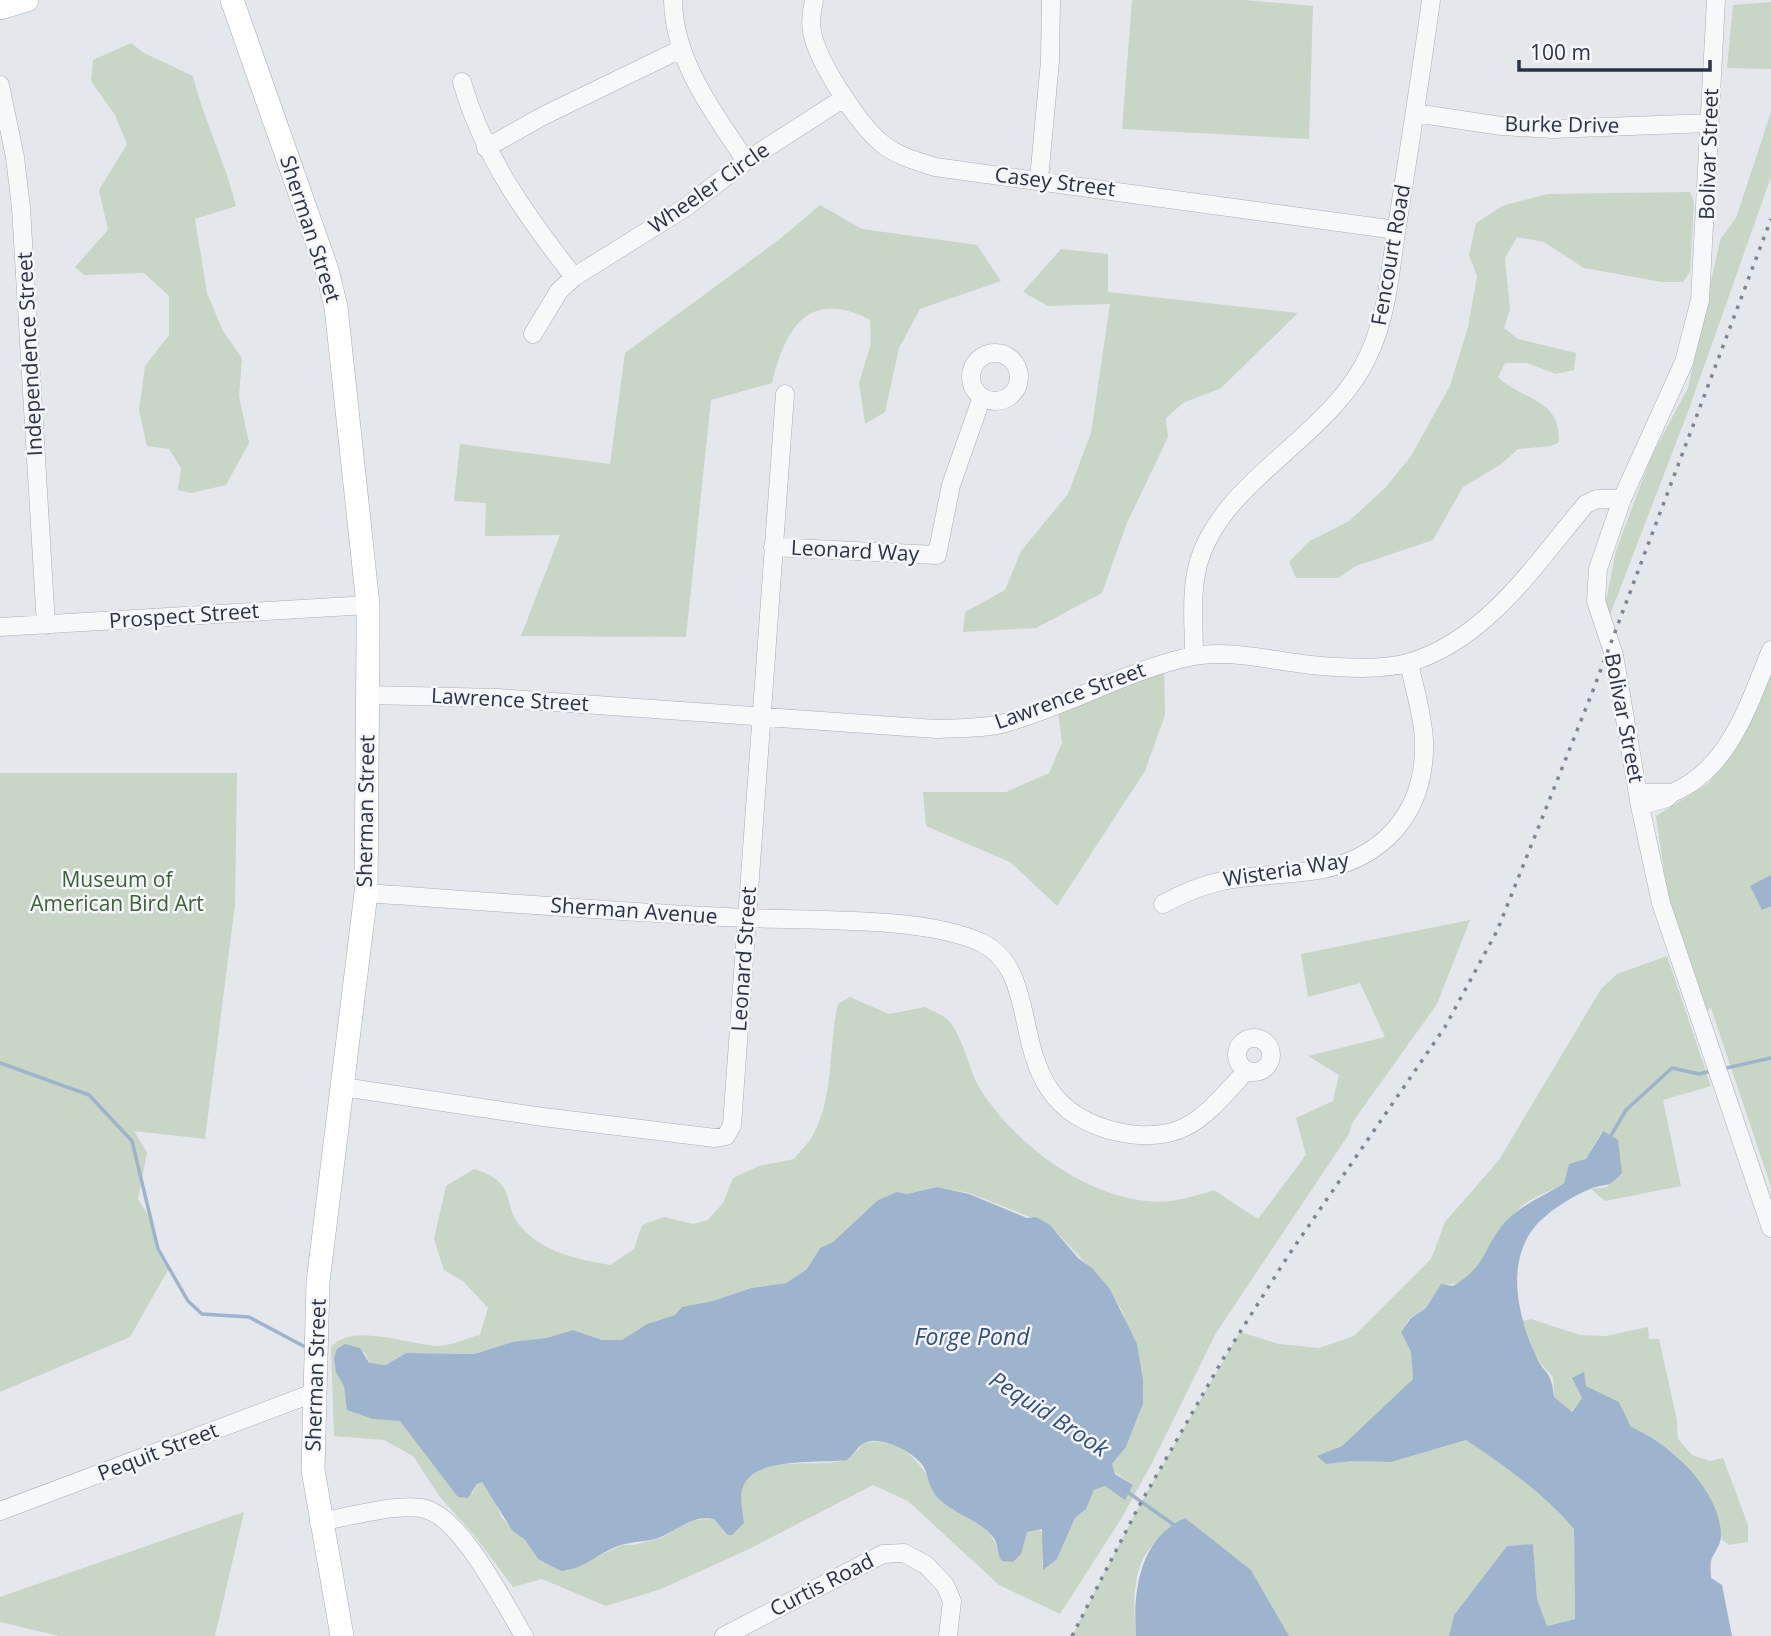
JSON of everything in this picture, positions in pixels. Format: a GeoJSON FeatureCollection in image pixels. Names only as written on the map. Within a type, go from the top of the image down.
{"type":"FeatureCollection","features":[{"type":"Feature","properties":{"kind":"main road"},"geometry":{"type":"LineString","coordinates":[[0,8],[27,0]]}},
{"type":"Feature","properties":{"kind":"main road","name":"Sherman Street"},"geometry":{"type":"LineString","coordinates":[[232,0],[327,270],[336,307],[368,605],[366,893],[318,1282],[313,1470],[319,1522],[342,1636]]}},
{"type":"Feature","properties":{"kind":"street"},"geometry":{"type":"LineString","coordinates":[[673,0],[676,37],[681,49],[696,81],[746,162]]}},
{"type":"Feature","properties":{"kind":"street","name":"Casey Street"},"geometry":{"type":"LineString","coordinates":[[814,0],[811,32],[821,59],[844,97],[883,145],[905,158],[935,167],[1039,178],[1396,230]]}},
{"type":"Feature","properties":{"kind":"street"},"geometry":{"type":"LineString","coordinates":[[1039,178],[1050,61],[1051,0]]}},
{"type":"Feature","properties":{"kind":"street","name":"Fencourt Road"},"geometry":{"type":"LineString","coordinates":[[1194,656],[1194,589],[1199,560],[1211,534],[1239,498],[1334,409],[1356,380],[1383,321],[1431,0]]}},
{"type":"Feature","properties":{"kind":"street","name":"Bolivar Street"},"geometry":{"type":"LineString","coordinates":[[1716,0],[1703,274],[1693,331],[1684,362],[1622,499],[1598,569],[1596,601],[1614,654],[1639,800],[1661,903],[1720,1070],[1771,1228]]}},
{"type":"Feature","properties":{"kind":"street"},"geometry":{"type":"LineString","coordinates":[[485,148],[543,116],[681,49]]}},
{"type":"Feature","properties":{"kind":"street"},"geometry":{"type":"LineString","coordinates":[[462,82],[485,148],[542,236],[574,277]]}},
{"type":"Feature","properties":{"kind":"street","name":"Independence Street"},"geometry":{"type":"LineString","coordinates":[[0,85],[15,157],[21,208],[35,402],[39,534],[46,625]]}},
{"type":"Feature","properties":{"kind":"street","name":"Wheeler Circle"},"geometry":{"type":"LineString","coordinates":[[533,334],[559,291],[574,277],[686,207],[746,162],[844,97]]}},
{"type":"Feature","properties":{"kind":"street","name":"Burke Drive"},"geometry":{"type":"LineString","coordinates":[[1415,113],[1459,121],[1552,129],[1710,124]]}},
{"type":"Feature","properties":{"kind":"street","name":"Leonard Street"},"geometry":{"type":"LineString","coordinates":[[343,1087],[543,1117],[716,1138],[726,1136],[732,1125],[785,394]]}},
{"type":"Feature","properties":{"kind":"street","name":"Leonard Way"},"geometry":{"type":"LineString","coordinates":[[774,547],[937,555],[951,485],[982,397]]}},
{"type":"Feature","properties":{"kind":"street","name":"Lawrence Street"},"geometry":{"type":"LineString","coordinates":[[368,695],[498,698],[761,714],[936,729],[1004,723],[1155,665],[1194,656],[1221,654],[1312,665],[1409,663],[1439,650],[1478,625],[1503,602],[1586,504],[1597,499],[1622,499]]}},
{"type":"Feature","properties":{"kind":"street","name":"Prospect Street"},"geometry":{"type":"LineString","coordinates":[[0,627],[368,605]]}},
{"type":"Feature","properties":{"kind":"street"},"geometry":{"type":"LineString","coordinates":[[1639,800],[1667,798],[1701,776],[1739,727],[1771,650]]}},
{"type":"Feature","properties":{"kind":"street","name":"Wisteria Way"},"geometry":{"type":"LineString","coordinates":[[1163,904],[1218,880],[1341,865],[1363,858],[1384,843],[1415,801],[1422,772],[1424,740],[1409,663]]}},
{"type":"Feature","properties":{"kind":"street","name":"Sherman Avenue"},"geometry":{"type":"LineString","coordinates":[[366,893],[746,918],[852,922],[944,930],[983,943],[996,952],[1012,976],[1037,1068],[1061,1105],[1076,1115],[1111,1130],[1138,1136],[1171,1135],[1206,1115],[1246,1071]]}},
{"type":"Feature","properties":{"kind":"street","name":"Pequit Street"},"geometry":{"type":"LineString","coordinates":[[0,1511],[316,1392]]}},
{"type":"Feature","properties":{"kind":"street"},"geometry":{"type":"LineString","coordinates":[[319,1522],[422,1508],[444,1520],[466,1543],[524,1636]]}},
{"type":"Feature","properties":{"kind":"street","name":"Curtis Road"},"geometry":{"type":"LineString","coordinates":[[724,1636],[853,1567],[883,1554],[904,1553],[926,1565],[945,1585],[952,1601],[948,1636]]}},
{"type":"Feature","properties":{"kind":"green space"},"geometry":{"type":"Polygon","coordinates":[[[1132,0],[1245,0],[1313,6],[1309,139],[1122,129],[1132,0]]]}},
{"type":"Feature","properties":{"kind":"green space"},"geometry":{"type":"Polygon","coordinates":[[[1771,2],[1771,69],[1727,68],[1733,5],[1771,2]]]}},
{"type":"Feature","properties":{"kind":"green space"},"geometry":{"type":"Polygon","coordinates":[[[131,43],[144,53],[193,76],[236,206],[195,219],[207,293],[223,331],[242,358],[239,396],[249,443],[226,485],[191,493],[178,490],[181,468],[169,449],[147,446],[139,410],[145,366],[169,335],[169,296],[144,273],[84,275],[75,267],[108,230],[99,190],[127,144],[115,115],[91,81],[93,60],[131,43]]]}},
{"type":"Feature","properties":{"kind":"green space"},"geometry":{"type":"Polygon","coordinates":[[[1771,112],[1771,177],[1689,409],[1608,620],[1606,601],[1616,551],[1651,457],[1688,388],[1720,240],[1736,218],[1771,112]]]}},
{"type":"Feature","properties":{"kind":"green space"},"geometry":{"type":"Polygon","coordinates":[[[1690,192],[1694,203],[1690,272],[1683,282],[1662,282],[1584,268],[1544,242],[1517,237],[1505,258],[1510,309],[1504,328],[1518,339],[1576,353],[1574,370],[1556,374],[1527,363],[1505,363],[1498,377],[1547,408],[1558,427],[1559,442],[1551,446],[1518,449],[1500,465],[1463,487],[1433,540],[1356,566],[1338,578],[1296,578],[1289,562],[1310,541],[1349,521],[1386,487],[1411,456],[1450,386],[1468,327],[1477,276],[1469,255],[1476,223],[1502,206],[1547,194],[1690,192]]]}},
{"type":"Feature","properties":{"kind":"green space"},"geometry":{"type":"Polygon","coordinates":[[[820,205],[862,229],[977,245],[1001,281],[920,309],[899,348],[885,412],[865,424],[859,383],[871,344],[870,320],[849,311],[816,311],[803,319],[784,345],[772,383],[711,400],[686,637],[521,636],[560,535],[485,536],[486,503],[454,501],[460,444],[610,464],[625,353],[780,239],[820,205]]]}},
{"type":"Feature","properties":{"kind":"green space"},"geometry":{"type":"Polygon","coordinates":[[[1061,249],[1108,254],[1108,292],[1298,313],[1221,388],[1183,403],[1166,418],[1168,437],[1127,523],[1102,593],[1036,628],[963,632],[965,612],[1005,590],[1021,551],[1068,494],[1091,433],[1110,304],[1048,306],[1023,292],[1061,249]]]}},
{"type":"Feature","properties":{"kind":"green space"},"geometry":{"type":"Polygon","coordinates":[[[1164,663],[1165,715],[1145,771],[1057,906],[1010,862],[926,826],[923,792],[1006,792],[1049,773],[1062,743],[1057,703],[1164,663]]]}},
{"type":"Feature","properties":{"kind":"green space"},"geometry":{"type":"Polygon","coordinates":[[[1771,676],[1771,1186],[1711,1008],[1703,1013],[1668,899],[1656,816],[1709,783],[1771,676]]]}},
{"type":"Feature","properties":{"kind":"green space","name":"Museum of American Bird Art"},"geometry":{"type":"Polygon","coordinates":[[[0,773],[237,773],[235,905],[205,1139],[134,1131],[147,1152],[138,1199],[152,1222],[156,1250],[168,1270],[130,1337],[0,1392],[0,773]]]}},
{"type":"Feature","properties":{"kind":"green space"},"geometry":{"type":"Polygon","coordinates":[[[1470,920],[1437,1004],[1352,1123],[1349,1134],[1216,1333],[1153,1461],[1121,1519],[1060,1614],[999,1585],[908,1501],[873,1485],[749,1549],[661,1589],[606,1606],[542,1579],[513,1587],[474,1535],[440,1497],[413,1456],[384,1440],[334,1436],[331,1347],[341,1340],[366,1335],[437,1346],[480,1335],[488,1308],[463,1281],[444,1270],[434,1239],[446,1186],[474,1169],[489,1175],[504,1188],[516,1219],[531,1237],[563,1254],[610,1265],[634,1249],[642,1225],[664,1217],[693,1224],[708,1220],[723,1203],[733,1178],[759,1166],[794,1159],[808,1143],[821,1118],[825,1102],[838,1004],[850,997],[889,1014],[925,1007],[946,1018],[959,1036],[977,1084],[996,1112],[1032,1148],[1075,1177],[1122,1196],[1155,1202],[1172,1201],[1214,1190],[1258,1219],[1306,1155],[1296,1118],[1333,1101],[1339,1075],[1308,1056],[1385,1037],[1360,983],[1308,997],[1301,954],[1470,920]],[[937,1187],[907,1194],[897,1192],[878,1200],[833,1242],[820,1248],[807,1269],[786,1283],[750,1288],[713,1301],[682,1307],[675,1315],[647,1324],[622,1340],[602,1340],[573,1330],[546,1338],[512,1342],[474,1354],[406,1353],[381,1368],[371,1366],[364,1351],[344,1386],[348,1410],[384,1420],[395,1418],[400,1421],[472,1494],[477,1484],[482,1482],[492,1495],[502,1518],[525,1540],[538,1559],[567,1571],[622,1545],[661,1538],[691,1520],[714,1519],[726,1535],[744,1523],[742,1490],[749,1477],[760,1469],[775,1465],[841,1461],[852,1456],[863,1443],[880,1442],[906,1451],[924,1470],[948,1506],[989,1533],[999,1557],[1027,1532],[1037,1528],[1044,1534],[1042,1565],[1057,1559],[1075,1518],[1086,1509],[1094,1490],[1105,1486],[1125,1499],[1133,1485],[1112,1470],[1112,1464],[1126,1447],[1141,1410],[1123,1313],[1110,1289],[1050,1225],[969,1193],[937,1187]]]}},
{"type":"Feature","properties":{"kind":"green space"},"geometry":{"type":"Polygon","coordinates":[[[1667,956],[1711,1086],[1663,1100],[1681,1186],[1605,1201],[1591,1189],[1608,1187],[1602,1131],[1586,1159],[1569,1165],[1564,1183],[1530,1200],[1515,1213],[1479,1267],[1456,1283],[1441,1284],[1426,1308],[1410,1318],[1401,1332],[1411,1352],[1413,1379],[1342,1446],[1318,1456],[1326,1464],[1353,1461],[1391,1462],[1466,1440],[1537,1492],[1574,1529],[1575,1619],[1547,1626],[1537,1599],[1533,1544],[1507,1546],[1454,1615],[1449,1636],[1289,1636],[1251,1570],[1184,1518],[1156,1542],[1143,1560],[1136,1581],[1136,1636],[1072,1636],[1139,1506],[1240,1332],[1279,1344],[1319,1348],[1354,1336],[1431,1259],[1445,1222],[1499,1160],[1601,989],[1617,974],[1667,956]]]}},
{"type":"Feature","properties":{"kind":"green space"},"geometry":{"type":"Polygon","coordinates":[[[1531,1319],[1580,1335],[1606,1336],[1648,1327],[1649,1339],[1659,1339],[1677,1420],[1678,1439],[1692,1455],[1710,1461],[1723,1458],[1748,1525],[1748,1542],[1729,1545],[1722,1540],[1711,1504],[1691,1472],[1664,1445],[1631,1427],[1619,1402],[1586,1386],[1582,1398],[1571,1412],[1554,1397],[1553,1377],[1536,1358],[1523,1321],[1531,1319]]]}},
{"type":"Feature","properties":{"kind":"green space"},"geometry":{"type":"Polygon","coordinates":[[[244,1512],[215,1636],[59,1636],[0,1622],[0,1597],[244,1512]]]}},
{"type":"Feature","properties":{"kind":"water"},"geometry":{"type":"Polygon","coordinates":[[[1771,875],[1771,906],[1762,910],[1750,886],[1771,875]]]}},
{"type":"Feature","properties":{"kind":"water"},"geometry":{"type":"Polygon","coordinates":[[[1603,1131],[1618,1140],[1622,1173],[1610,1184],[1585,1191],[1563,1203],[1534,1228],[1524,1244],[1519,1262],[1518,1299],[1522,1318],[1538,1361],[1549,1376],[1554,1397],[1572,1412],[1582,1398],[1572,1378],[1584,1372],[1586,1386],[1619,1402],[1631,1427],[1662,1444],[1703,1486],[1719,1519],[1721,1536],[1711,1561],[1711,1578],[1722,1585],[1732,1636],[1449,1636],[1454,1615],[1507,1546],[1533,1544],[1537,1599],[1547,1626],[1575,1619],[1574,1529],[1537,1492],[1466,1440],[1391,1462],[1353,1461],[1326,1464],[1317,1456],[1342,1446],[1413,1379],[1411,1352],[1401,1332],[1411,1318],[1426,1308],[1441,1284],[1453,1286],[1472,1272],[1508,1219],[1564,1183],[1569,1164],[1586,1159],[1603,1131]]]}},
{"type":"Feature","properties":{"kind":"water","name":"Forge Pond"},"geometry":{"type":"Polygon","coordinates":[[[937,1187],[969,1194],[1027,1218],[1036,1217],[1050,1225],[1078,1258],[1092,1268],[1110,1289],[1137,1344],[1143,1380],[1143,1404],[1126,1447],[1112,1464],[1115,1474],[1133,1485],[1125,1500],[1105,1486],[1094,1490],[1086,1509],[1075,1518],[1057,1559],[1043,1570],[1042,1529],[1027,1532],[1021,1554],[1013,1562],[1002,1561],[995,1540],[987,1531],[937,1497],[923,1465],[916,1458],[888,1443],[869,1441],[862,1444],[847,1460],[787,1463],[758,1471],[748,1479],[742,1490],[744,1523],[732,1535],[727,1535],[714,1519],[700,1519],[658,1538],[621,1545],[584,1564],[561,1571],[538,1559],[525,1540],[512,1530],[482,1482],[477,1484],[468,1498],[458,1497],[400,1421],[373,1419],[347,1410],[344,1386],[336,1372],[334,1358],[337,1349],[345,1344],[360,1348],[371,1366],[381,1368],[406,1353],[474,1354],[512,1342],[546,1338],[573,1330],[602,1340],[622,1340],[647,1324],[675,1315],[682,1307],[713,1301],[751,1288],[786,1283],[807,1269],[820,1248],[833,1242],[878,1200],[897,1192],[907,1194],[937,1187]]]}},
{"type":"Feature","properties":{"kind":"water"},"geometry":{"type":"Polygon","coordinates":[[[1185,1518],[1251,1570],[1289,1636],[1136,1636],[1138,1584],[1148,1553],[1170,1527],[1185,1518]]]}},
{"type":"Feature","properties":{"kind":"waterway"},"geometry":{"type":"LineString","coordinates":[[1722,1069],[1771,1058]]}},
{"type":"Feature","properties":{"kind":"waterway","name":"Pequid Brook"},"geometry":{"type":"LineString","coordinates":[[0,1063],[89,1095],[132,1141],[158,1249],[188,1301],[202,1314],[249,1317],[309,1349]]}},
{"type":"Feature","properties":{"kind":"waterway"},"geometry":{"type":"LineString","coordinates":[[1609,1139],[1626,1110],[1672,1068],[1699,1074],[1711,1071]]}},
{"type":"Feature","properties":{"kind":"waterway","name":"Pequid Brook"},"geometry":{"type":"LineString","coordinates":[[367,1364],[390,1368]]}},
{"type":"Feature","properties":{"kind":"waterway","name":"Pequid Brook"},"geometry":{"type":"LineString","coordinates":[[1126,1491],[1177,1527]]}},
{"type":"Feature","properties":{"kind":"railway"},"geometry":{"type":"LineString","coordinates":[[1072,1636],[1139,1506],[1223,1359],[1288,1256],[1445,1027],[1497,931],[1592,693],[1771,219]]}}]}
